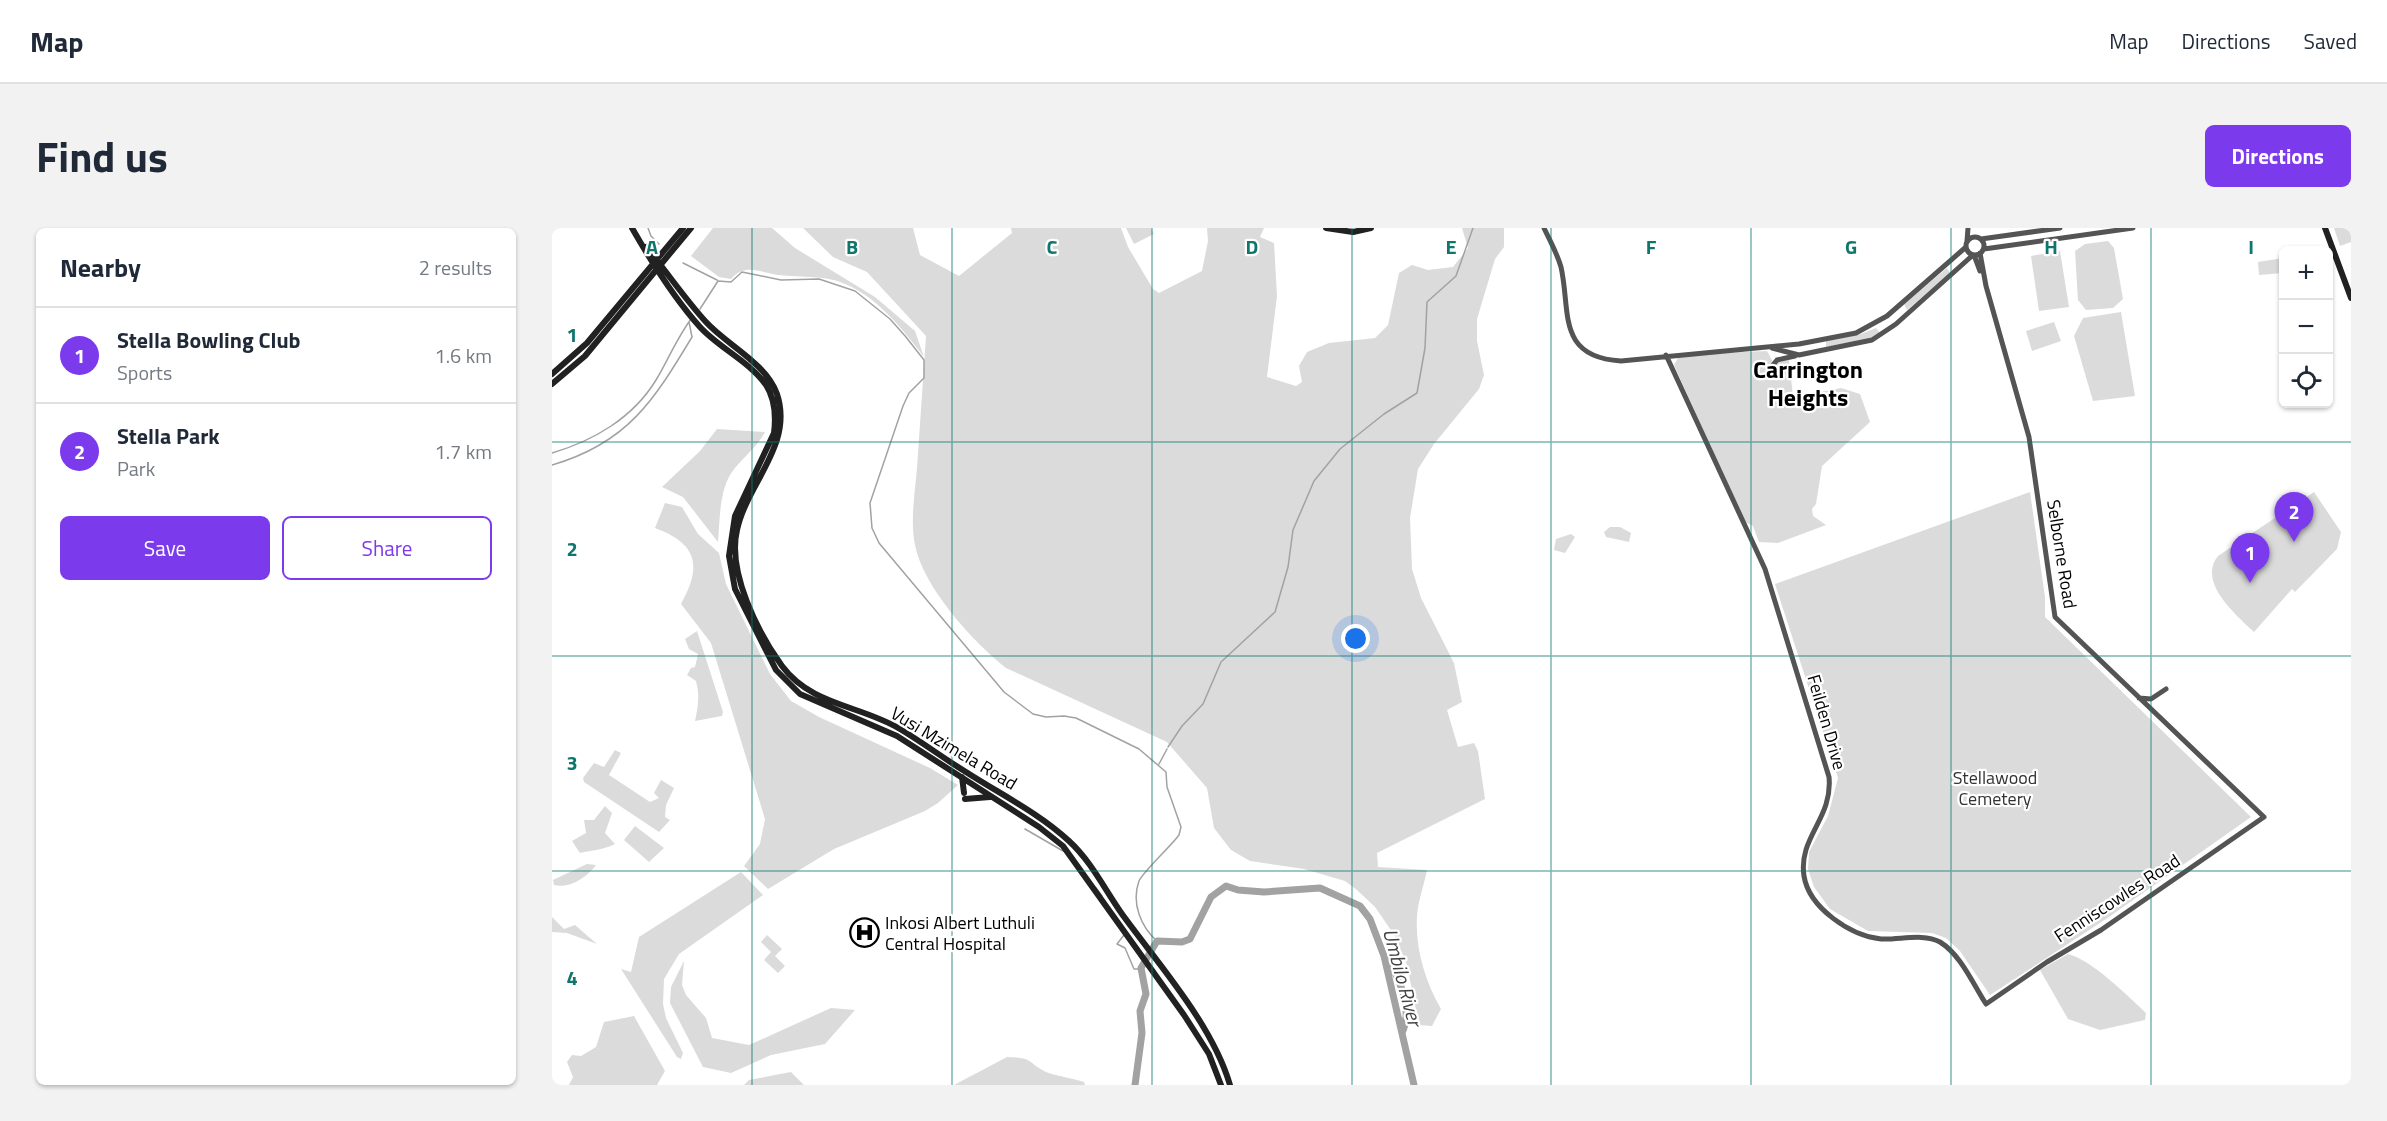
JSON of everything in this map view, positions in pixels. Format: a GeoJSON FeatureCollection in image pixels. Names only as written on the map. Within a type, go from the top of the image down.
{"type":"FeatureCollection","features":[{"type":"Feature","properties":{"kind":"main road","name":"Vusi Mzimela Road"},"geometry":{"type":"LineString","coordinates":[[632,228],[657,264],[670,276],[705,321],[762,370],[778,396],[782,423],[778,440],[740,519],[735,548],[742,590],[779,662],[809,692],[832,704],[897,727],[1059,833],[1086,861],[1203,1027],[1222,1062],[1230,1085]]}},
{"type":"Feature","properties":{"kind":"main road"},"geometry":{"type":"LineString","coordinates":[[670,276],[666,254],[683,228]]}},
{"type":"Feature","properties":{"kind":"main road"},"geometry":{"type":"LineString","coordinates":[[552,374],[587,343],[691,228]]}},
{"type":"Feature","properties":{"kind":"main road"},"geometry":{"type":"LineString","coordinates":[[1326,228],[1353,232],[1371,228]]}},
{"type":"Feature","properties":{"kind":"main road"},"geometry":{"type":"LineString","coordinates":[[2325,228],[2351,298]]}},
{"type":"Feature","properties":{"kind":"main road","name":"Vusi Mzimela Road"},"geometry":{"type":"LineString","coordinates":[[640,240],[657,264],[666,284],[688,313],[700,327],[757,374],[767,386],[774,405],[776,420],[774,433],[735,516],[729,556],[735,589],[768,657],[783,678],[800,694],[884,729],[1039,826],[1068,850],[1209,1054],[1221,1085]]}},
{"type":"Feature","properties":{"kind":"main road"},"geometry":{"type":"LineString","coordinates":[[647,248],[666,254]]}},
{"type":"Feature","properties":{"kind":"main road"},"geometry":{"type":"LineString","coordinates":[[552,384],[585,356],[646,282],[657,264]]}},
{"type":"Feature","properties":{"kind":"main road"},"geometry":{"type":"LineString","coordinates":[[646,282],[654,280],[666,284]]}},
{"type":"Feature","properties":{"kind":"main road"},"geometry":{"type":"LineString","coordinates":[[962,777],[965,796],[993,798]]}},
{"type":"Feature","properties":{"kind":"street"},"geometry":{"type":"LineString","coordinates":[[1544,228],[1560,265],[1567,324],[1580,345],[1593,355],[1613,360],[1771,347],[1822,340],[1870,328],[1901,304],[1966,245],[1979,238],[2060,228]]}},
{"type":"Feature","properties":{"kind":"street"},"geometry":{"type":"LineString","coordinates":[[1968,228],[1966,245],[1973,255]]}},
{"type":"Feature","properties":{"kind":"street","name":"Selborne Road"},"geometry":{"type":"LineString","coordinates":[[1975,228],[1982,251],[1986,286]]}},
{"type":"Feature","properties":{"kind":"street"},"geometry":{"type":"LineString","coordinates":[[2074,228],[2075,236]]}},
{"type":"Feature","properties":{"kind":"street"},"geometry":{"type":"LineString","coordinates":[[1773,365],[1779,359],[1872,340],[1908,313],[1973,255],[1982,251],[2133,228]]}},
{"type":"Feature","properties":{"kind":"street"},"geometry":{"type":"LineString","coordinates":[[2028,233],[2028,243]]}},
{"type":"Feature","properties":{"kind":"street","name":"Selborne Road"},"geometry":{"type":"LineString","coordinates":[[1973,255],[1986,286],[2028,432],[2055,617],[2137,698],[2264,817]]}},
{"type":"Feature","properties":{"kind":"street"},"geometry":{"type":"LineString","coordinates":[[1901,304],[1908,313]]}},
{"type":"Feature","properties":{"kind":"street"},"geometry":{"type":"LineString","coordinates":[[1822,340],[1825,351]]}},
{"type":"Feature","properties":{"kind":"street"},"geometry":{"type":"LineString","coordinates":[[1771,347],[1799,355]]}},
{"type":"Feature","properties":{"kind":"street","name":"Feilden Drive"},"geometry":{"type":"LineString","coordinates":[[1666,355],[1765,569],[1829,777],[1828,803],[1803,858],[1804,874],[1810,892],[1817,904],[1866,936],[1892,939],[1929,938],[1941,943],[1959,960],[1986,1004]]}},
{"type":"Feature","properties":{"kind":"street"},"geometry":{"type":"LineString","coordinates":[[2137,698],[2151,699],[2166,689]]}},
{"type":"Feature","properties":{"kind":"street","name":"Fenniscowles Road"},"geometry":{"type":"LineString","coordinates":[[1986,1004],[2047,962],[2102,930],[2264,817]]}},
{"type":"Feature","properties":{"kind":"green space"},"geometry":{"type":"Polygon","coordinates":[[[713,228],[772,228],[795,248],[875,297],[915,331],[924,357],[883,309],[858,290],[844,283],[823,278],[778,275],[753,270],[742,271],[731,279],[719,277],[691,256],[713,228]]]}},
{"type":"Feature","properties":{"kind":"green space"},"geometry":{"type":"Polygon","coordinates":[[[803,228],[913,228],[920,255],[959,276],[1012,233],[1011,228],[1121,228],[1128,247],[1153,289],[1159,293],[1202,271],[1208,241],[1207,228],[1264,228],[1260,237],[1274,243],[1277,296],[1267,377],[1296,386],[1302,382],[1299,366],[1307,352],[1329,343],[1375,338],[1388,325],[1399,273],[1412,265],[1428,270],[1453,267],[1468,248],[1462,228],[1504,228],[1504,247],[1495,259],[1477,319],[1477,341],[1484,375],[1479,389],[1434,444],[1418,469],[1410,518],[1412,569],[1421,598],[1454,663],[1462,702],[1447,710],[1458,747],[1474,743],[1478,751],[1485,799],[1377,853],[1378,867],[1427,870],[1417,916],[1417,928],[1422,964],[1441,1009],[1432,1026],[1419,1025],[1407,965],[1395,936],[1375,907],[1357,890],[1345,881],[1304,869],[1250,861],[1231,850],[1214,828],[1207,788],[1167,742],[1006,668],[979,644],[951,612],[928,578],[920,561],[913,526],[926,336],[867,272],[833,257],[803,228]]]}},
{"type":"Feature","properties":{"kind":"green space"},"geometry":{"type":"Polygon","coordinates":[[[1126,228],[1151,228],[1154,234],[1134,244],[1126,228]]]}},
{"type":"Feature","properties":{"kind":"green space"},"geometry":{"type":"Polygon","coordinates":[[[2334,228],[2351,228],[2351,242],[2340,246],[2334,228]]]}},
{"type":"Feature","properties":{"kind":"green space"},"geometry":{"type":"Polygon","coordinates":[[[2108,241],[2114,248],[2123,299],[2113,308],[2086,310],[2078,300],[2075,251],[2085,244],[2108,241]]]}},
{"type":"Feature","properties":{"kind":"green space"},"geometry":{"type":"Polygon","coordinates":[[[2060,251],[2069,307],[2039,311],[2031,256],[2060,251]]]}},
{"type":"Feature","properties":{"kind":"green space"},"geometry":{"type":"Polygon","coordinates":[[[2279,259],[2279,273],[2259,275],[2258,262],[2279,259]]]}},
{"type":"Feature","properties":{"kind":"green space"},"geometry":{"type":"Polygon","coordinates":[[[1947,268],[1950,273],[1907,310],[1904,304],[1947,268]]]}},
{"type":"Feature","properties":{"kind":"green space"},"geometry":{"type":"Polygon","coordinates":[[[2121,312],[2135,396],[2093,401],[2074,336],[2083,318],[2121,312]]]}},
{"type":"Feature","properties":{"kind":"green space"},"geometry":{"type":"Polygon","coordinates":[[[2054,322],[2061,341],[2032,351],[2026,331],[2054,322]]]}},
{"type":"Feature","properties":{"kind":"green space"},"geometry":{"type":"Polygon","coordinates":[[[1876,328],[1880,333],[1871,338],[1826,347],[1826,341],[1861,334],[1876,328]]]}},
{"type":"Feature","properties":{"kind":"green space"},"geometry":{"type":"Polygon","coordinates":[[[1767,351],[1773,362],[1789,360],[1793,397],[1841,388],[1860,394],[1870,422],[1822,466],[1816,504],[1812,509],[1813,516],[1826,525],[1778,543],[1759,542],[1753,526],[1745,522],[1674,365],[1678,358],[1696,354],[1767,351]]]}},
{"type":"Feature","properties":{"kind":"green space"},"geometry":{"type":"Polygon","coordinates":[[[717,429],[765,432],[755,447],[735,468],[726,484],[721,503],[718,542],[683,497],[662,487],[700,451],[717,429]]]}},
{"type":"Feature","properties":{"kind":"green space","name":"Stellawood Cemetery"},"geometry":{"type":"Polygon","coordinates":[[[2030,492],[2045,597],[2045,617],[2251,817],[2106,919],[1990,995],[1960,951],[1946,938],[1932,933],[1868,931],[1830,909],[1814,887],[1808,869],[1809,852],[1828,816],[1838,778],[1775,584],[2030,492]]]}},
{"type":"Feature","properties":{"kind":"green space"},"geometry":{"type":"Polygon","coordinates":[[[2314,492],[2341,532],[2337,549],[2295,592],[2292,589],[2254,632],[2221,597],[2212,576],[2213,566],[2218,556],[2314,492]]]}},
{"type":"Feature","properties":{"kind":"green space"},"geometry":{"type":"Polygon","coordinates":[[[665,503],[682,507],[698,534],[719,553],[726,584],[770,674],[791,701],[819,717],[930,768],[958,785],[925,811],[834,849],[768,889],[744,866],[760,844],[765,819],[711,643],[681,604],[692,578],[692,558],[688,549],[680,541],[655,528],[665,503]]]}},
{"type":"Feature","properties":{"kind":"green space"},"geometry":{"type":"Polygon","coordinates":[[[1610,527],[1620,527],[1631,533],[1629,542],[1606,537],[1604,532],[1610,527]]]}},
{"type":"Feature","properties":{"kind":"green space"},"geometry":{"type":"Polygon","coordinates":[[[1571,534],[1575,537],[1565,553],[1554,550],[1556,539],[1571,534]]]}},
{"type":"Feature","properties":{"kind":"green space"},"geometry":{"type":"Polygon","coordinates":[[[697,631],[723,712],[722,716],[695,721],[698,701],[697,686],[696,681],[687,675],[691,668],[695,667],[698,654],[689,649],[685,639],[697,631]]]}},
{"type":"Feature","properties":{"kind":"green space"},"geometry":{"type":"Polygon","coordinates":[[[615,750],[621,753],[609,775],[650,802],[659,798],[654,793],[661,780],[674,788],[666,805],[665,817],[670,820],[659,832],[584,782],[583,778],[594,763],[604,767],[615,750]]]}},
{"type":"Feature","properties":{"kind":"green space"},"geometry":{"type":"Polygon","coordinates":[[[605,806],[612,813],[605,833],[615,844],[580,853],[572,841],[586,833],[584,820],[594,820],[605,806]]]}},
{"type":"Feature","properties":{"kind":"green space"},"geometry":{"type":"Polygon","coordinates":[[[635,826],[664,848],[649,862],[624,840],[635,826]]]}},
{"type":"Feature","properties":{"kind":"green space"},"geometry":{"type":"Polygon","coordinates":[[[587,864],[596,865],[583,878],[572,884],[554,885],[553,880],[587,864]]]}},
{"type":"Feature","properties":{"kind":"green space"},"geometry":{"type":"Polygon","coordinates":[[[741,872],[763,895],[679,954],[664,979],[663,1004],[666,1018],[683,1053],[681,1059],[677,1057],[621,969],[631,972],[639,937],[741,872]]]}},
{"type":"Feature","properties":{"kind":"green space"},"geometry":{"type":"Polygon","coordinates":[[[552,917],[564,929],[575,925],[597,944],[567,933],[552,932],[552,917]]]}},
{"type":"Feature","properties":{"kind":"green space"},"geometry":{"type":"Polygon","coordinates":[[[767,935],[782,949],[775,956],[785,966],[778,973],[764,960],[771,952],[761,942],[767,935]]]}},
{"type":"Feature","properties":{"kind":"green space"},"geometry":{"type":"Polygon","coordinates":[[[2068,954],[2088,963],[2109,979],[2146,1013],[2145,1020],[2100,1030],[2068,1019],[2040,970],[2068,954]]]}},
{"type":"Feature","properties":{"kind":"green space"},"geometry":{"type":"Polygon","coordinates":[[[684,961],[682,985],[686,995],[706,1018],[712,1038],[749,1045],[831,1008],[855,1010],[825,1044],[771,1055],[731,1073],[703,1067],[670,1003],[671,987],[684,961]]]}},
{"type":"Feature","properties":{"kind":"green space"},"geometry":{"type":"Polygon","coordinates":[[[634,1016],[665,1071],[657,1085],[569,1085],[573,1077],[567,1062],[572,1055],[581,1056],[596,1047],[604,1022],[634,1016]]]}},
{"type":"Feature","properties":{"kind":"green space"},"geometry":{"type":"Polygon","coordinates":[[[1007,1057],[1026,1059],[1046,1072],[1084,1082],[1085,1085],[954,1085],[1007,1057]]]}},
{"type":"Feature","properties":{"kind":"green space"},"geometry":{"type":"Polygon","coordinates":[[[791,1072],[804,1085],[744,1085],[749,1080],[791,1072]]]}},
{"type":"Feature","properties":{"kind":"waterway"},"geometry":{"type":"LineString","coordinates":[[648,228],[651,236],[659,244]]}},
{"type":"Feature","properties":{"kind":"waterway"},"geometry":{"type":"LineString","coordinates":[[1168,747],[1182,726],[1203,704],[1221,662],[1275,612],[1288,567],[1293,530],[1314,481],[1340,449],[1384,414],[1417,393],[1425,348],[1427,302],[1456,276],[1473,228]]}},
{"type":"Feature","properties":{"kind":"waterway"},"geometry":{"type":"LineString","coordinates":[[683,263],[717,280]]}},
{"type":"Feature","properties":{"kind":"waterway"},"geometry":{"type":"LineString","coordinates":[[700,309],[718,281],[731,282],[742,272],[781,280],[819,279],[855,291],[890,319],[924,360],[924,378],[909,393],[903,406],[870,503],[872,528],[879,543],[1004,692],[1033,714],[1076,718],[1139,749],[1166,772],[1167,787],[1181,827],[1179,835],[1139,881],[1136,898],[1142,922],[1157,941]]}},
{"type":"Feature","properties":{"kind":"waterway"},"geometry":{"type":"LineString","coordinates":[[552,453],[597,435],[636,406],[656,380],[691,319]]}},
{"type":"Feature","properties":{"kind":"waterway"},"geometry":{"type":"LineString","coordinates":[[552,465],[601,445],[636,416],[665,380],[692,337],[689,322]]}},
{"type":"Feature","properties":{"kind":"waterway"},"geometry":{"type":"LineString","coordinates":[[1159,764],[1167,749]]}},
{"type":"Feature","properties":{"kind":"waterway"},"geometry":{"type":"LineString","coordinates":[[1025,829],[1063,851]]}},
{"type":"Feature","properties":{"kind":"waterway","name":"Umbilo River"},"geometry":{"type":"LineString","coordinates":[[1135,1085],[1142,1033],[1140,1011],[1146,994],[1141,968],[1157,941],[1182,942],[1190,939],[1211,897],[1226,886],[1238,890],[1264,892],[1320,888],[1360,906],[1370,919],[1384,956],[1414,1085]]}},
{"type":"Feature","properties":{"kind":"waterway"},"geometry":{"type":"LineString","coordinates":[[1096,888],[1102,896]]}},
{"type":"Feature","properties":{"kind":"waterway"},"geometry":{"type":"LineString","coordinates":[[1124,935],[1117,944],[1125,948],[1134,969],[1141,969]]}},
{"type":"Feature","properties":{"kind":"waterway"},"geometry":{"type":"LineString","coordinates":[[1384,956],[1395,973],[1403,993],[1406,1014],[1402,1033]]}},
{"type":"Feature","properties":{"kind":"place","name":"Stella Park"},"geometry":{"type":"Point","coordinates":[2294,542]}},
{"type":"Feature","properties":{"kind":"place","name":"Stella Bowling Club"},"geometry":{"type":"Point","coordinates":[2250,583]}},
{"type":"Feature","properties":{"kind":"place","name":"Inkosi Albert Luthuli Central Hospital"},"geometry":{"type":"Point","coordinates":[864,932]}},
{"type":"Feature","properties":{"kind":"district","name":"Carrington Heights"},"geometry":{"type":"Point","coordinates":[1808,383]}}]}
